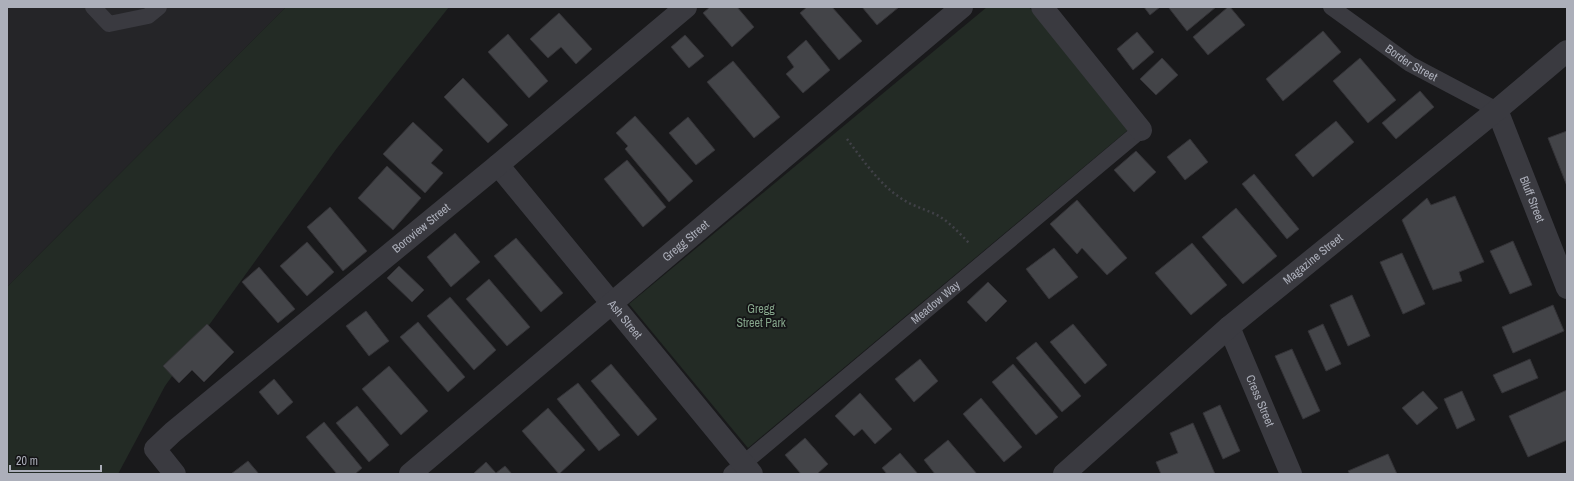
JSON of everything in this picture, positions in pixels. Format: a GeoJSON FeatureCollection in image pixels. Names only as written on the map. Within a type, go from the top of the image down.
{"type":"FeatureCollection","features":[{"type":"Feature","properties":{"kind":"street","name":"Boroview Street"},"geometry":{"type":"LineString","coordinates":[[175,474],[155,449],[185,422],[498,165],[686,7]]}},
{"type":"Feature","properties":{"kind":"street","name":"Gregg Street"},"geometry":{"type":"LineString","coordinates":[[410,474],[962,7]]}},
{"type":"Feature","properties":{"kind":"street"},"geometry":{"type":"LineString","coordinates":[[1042,7],[1141,130]]}},
{"type":"Feature","properties":{"kind":"street","name":"Magazine Street"},"geometry":{"type":"LineString","coordinates":[[1064,474],[1229,327],[1497,110],[1567,51]]}},
{"type":"Feature","properties":{"kind":"street","name":"Bluff Street"},"geometry":{"type":"LineString","coordinates":[[1497,110],[1567,288]]}},
{"type":"Feature","properties":{"kind":"street","name":"Ash Street"},"geometry":{"type":"LineString","coordinates":[[498,165],[612,302],[742,470]]}},
{"type":"Feature","properties":{"kind":"street","name":"Cress Street"},"geometry":{"type":"LineString","coordinates":[[1229,327],[1291,474]]}},
{"type":"Feature","properties":{"kind":"lane"},"geometry":{"type":"LineString","coordinates":[[93,7],[109,24],[148,16],[159,7]]}},
{"type":"Feature","properties":{"kind":"lane","name":"Border Street"},"geometry":{"type":"LineString","coordinates":[[1331,7],[1410,64],[1497,110]]}},
{"type":"Feature","properties":{"kind":"lane","name":"Meadow Way"},"geometry":{"type":"LineString","coordinates":[[742,470],[985,260],[1141,130]]}},
{"type":"Feature","properties":{"kind":"path"},"geometry":{"type":"LineString","coordinates":[[850,143],[883,185],[919,209],[936,214],[952,225],[985,260]]}},
{"type":"Feature","properties":{"kind":"shaded area"},"geometry":{"type":"Polygon","coordinates":[[[7,7],[286,7],[7,287],[7,7]]]}},
{"type":"Feature","properties":{"kind":"green space"},"geometry":{"type":"Polygon","coordinates":[[[286,7],[449,7],[337,148],[165,386],[118,474],[7,474],[7,287],[286,7]]]}},
{"type":"Feature","properties":{"kind":"green space","name":"Gregg Street Park"},"geometry":{"type":"Polygon","coordinates":[[[987,7],[1029,7],[1128,130],[748,448],[629,304],[987,7]]]}},
{"type":"Feature","properties":{"kind":"building"},"geometry":{"type":"Polygon","coordinates":[[[710,7],[737,7],[754,27],[732,47],[703,13],[710,7]]]}},
{"type":"Feature","properties":{"kind":"building"},"geometry":{"type":"Polygon","coordinates":[[[807,7],[832,7],[862,41],[839,60],[800,13],[807,7]]]}},
{"type":"Feature","properties":{"kind":"building"},"geometry":{"type":"Polygon","coordinates":[[[862,7],[899,7],[877,25],[862,7]]]}},
{"type":"Feature","properties":{"kind":"building"},"geometry":{"type":"Polygon","coordinates":[[[1144,7],[1160,7],[1150,15],[1144,7]]]}},
{"type":"Feature","properties":{"kind":"building"},"geometry":{"type":"Polygon","coordinates":[[[1216,7],[1187,31],[1169,8],[1216,7]]]}},
{"type":"Feature","properties":{"kind":"building"},"geometry":{"type":"Polygon","coordinates":[[[1228,7],[1230,7],[1245,25],[1208,55],[1193,37],[1228,7]]]}},
{"type":"Feature","properties":{"kind":"building"},"geometry":{"type":"Polygon","coordinates":[[[559,13],[592,49],[576,64],[561,47],[548,58],[530,39],[559,13]]]}},
{"type":"Feature","properties":{"kind":"building"},"geometry":{"type":"Polygon","coordinates":[[[1323,31],[1341,52],[1283,101],[1266,79],[1323,31]]]}},
{"type":"Feature","properties":{"kind":"building"},"geometry":{"type":"Polygon","coordinates":[[[1137,32],[1154,52],[1133,70],[1117,49],[1137,32]]]}},
{"type":"Feature","properties":{"kind":"building"},"geometry":{"type":"Polygon","coordinates":[[[508,34],[548,81],[529,98],[488,52],[508,34]]]}},
{"type":"Feature","properties":{"kind":"building"},"geometry":{"type":"Polygon","coordinates":[[[685,35],[704,56],[689,68],[671,47],[685,35]]]}},
{"type":"Feature","properties":{"kind":"building"},"geometry":{"type":"Polygon","coordinates":[[[806,40],[830,70],[803,93],[786,74],[794,67],[787,57],[806,40]]]}},
{"type":"Feature","properties":{"kind":"building"},"geometry":{"type":"Polygon","coordinates":[[[1162,58],[1178,75],[1156,95],[1140,79],[1162,58]]]}},
{"type":"Feature","properties":{"kind":"building"},"geometry":{"type":"Polygon","coordinates":[[[1360,58],[1396,100],[1368,123],[1333,81],[1360,58]]]}},
{"type":"Feature","properties":{"kind":"building"},"geometry":{"type":"Polygon","coordinates":[[[733,61],[780,117],[754,138],[707,82],[733,61]]]}},
{"type":"Feature","properties":{"kind":"building"},"geometry":{"type":"Polygon","coordinates":[[[463,78],[508,125],[488,143],[444,97],[463,78]]]}},
{"type":"Feature","properties":{"kind":"building"},"geometry":{"type":"Polygon","coordinates":[[[1420,91],[1434,107],[1396,139],[1382,123],[1420,91]]]}},
{"type":"Feature","properties":{"kind":"building"},"geometry":{"type":"Polygon","coordinates":[[[635,116],[693,181],[669,202],[625,149],[628,146],[616,133],[635,116]]]}},
{"type":"Feature","properties":{"kind":"building"},"geometry":{"type":"Polygon","coordinates":[[[688,117],[715,150],[696,165],[669,133],[688,117]]]}},
{"type":"Feature","properties":{"kind":"building"},"geometry":{"type":"Polygon","coordinates":[[[1336,121],[1354,142],[1313,177],[1295,155],[1336,121]]]}},
{"type":"Feature","properties":{"kind":"building"},"geometry":{"type":"Polygon","coordinates":[[[413,122],[443,150],[431,163],[443,173],[425,193],[383,154],[413,122]]]}},
{"type":"Feature","properties":{"kind":"building"},"geometry":{"type":"Polygon","coordinates":[[[1567,131],[1567,186],[1548,138],[1567,131]]]}},
{"type":"Feature","properties":{"kind":"building"},"geometry":{"type":"Polygon","coordinates":[[[1190,139],[1208,162],[1185,180],[1167,157],[1190,139]]]}},
{"type":"Feature","properties":{"kind":"building"},"geometry":{"type":"Polygon","coordinates":[[[1136,151],[1156,172],[1134,192],[1114,170],[1136,151]]]}},
{"type":"Feature","properties":{"kind":"building"},"geometry":{"type":"Polygon","coordinates":[[[627,160],[666,207],[643,227],[604,179],[627,160]]]}},
{"type":"Feature","properties":{"kind":"building"},"geometry":{"type":"Polygon","coordinates":[[[387,166],[421,198],[393,230],[358,198],[387,166]]]}},
{"type":"Feature","properties":{"kind":"building"},"geometry":{"type":"Polygon","coordinates":[[[1254,174],[1299,229],[1287,239],[1242,184],[1254,174]]]}},
{"type":"Feature","properties":{"kind":"building"},"geometry":{"type":"Polygon","coordinates":[[[1455,196],[1484,262],[1459,272],[1462,281],[1433,290],[1402,220],[1427,198],[1431,205],[1455,196]]]}},
{"type":"Feature","properties":{"kind":"building"},"geometry":{"type":"Polygon","coordinates":[[[1077,200],[1127,258],[1107,275],[1082,248],[1077,254],[1050,224],[1077,200]]]}},
{"type":"Feature","properties":{"kind":"building"},"geometry":{"type":"Polygon","coordinates":[[[330,207],[367,251],[343,271],[307,227],[330,207]]]}},
{"type":"Feature","properties":{"kind":"building"},"geometry":{"type":"Polygon","coordinates":[[[1236,208],[1277,256],[1243,284],[1202,237],[1236,208]]]}},
{"type":"Feature","properties":{"kind":"building"},"geometry":{"type":"Polygon","coordinates":[[[455,233],[480,262],[451,287],[427,257],[455,233]]]}},
{"type":"Feature","properties":{"kind":"building"},"geometry":{"type":"Polygon","coordinates":[[[516,238],[563,293],[541,312],[494,256],[516,238]]]}},
{"type":"Feature","properties":{"kind":"building"},"geometry":{"type":"Polygon","coordinates":[[[1513,241],[1532,285],[1510,294],[1490,251],[1513,241]]]}},
{"type":"Feature","properties":{"kind":"building"},"geometry":{"type":"Polygon","coordinates":[[[307,242],[334,272],[307,296],[280,266],[307,242]]]}},
{"type":"Feature","properties":{"kind":"building"},"geometry":{"type":"Polygon","coordinates":[[[1192,243],[1227,285],[1191,315],[1155,273],[1192,243]]]}},
{"type":"Feature","properties":{"kind":"building"},"geometry":{"type":"Polygon","coordinates":[[[1054,248],[1078,277],[1049,299],[1026,269],[1054,248]]]}},
{"type":"Feature","properties":{"kind":"building"},"geometry":{"type":"Polygon","coordinates":[[[1402,253],[1425,304],[1403,314],[1380,262],[1402,253]]]}},
{"type":"Feature","properties":{"kind":"building"},"geometry":{"type":"Polygon","coordinates":[[[399,266],[424,290],[412,302],[387,278],[399,266]]]}},
{"type":"Feature","properties":{"kind":"building"},"geometry":{"type":"Polygon","coordinates":[[[259,267],[295,309],[278,323],[242,282],[259,267]]]}},
{"type":"Feature","properties":{"kind":"building"},"geometry":{"type":"Polygon","coordinates":[[[489,279],[530,327],[507,346],[466,299],[489,279]]]}},
{"type":"Feature","properties":{"kind":"building"},"geometry":{"type":"Polygon","coordinates":[[[988,282],[1007,301],[986,322],[967,302],[988,282]]]}},
{"type":"Feature","properties":{"kind":"building"},"geometry":{"type":"Polygon","coordinates":[[[1352,295],[1370,336],[1348,346],[1330,305],[1352,295]]]}},
{"type":"Feature","properties":{"kind":"building"},"geometry":{"type":"Polygon","coordinates":[[[450,297],[496,350],[474,370],[427,316],[450,297]]]}},
{"type":"Feature","properties":{"kind":"building"},"geometry":{"type":"Polygon","coordinates":[[[1553,305],[1564,331],[1513,353],[1502,327],[1553,305]]]}},
{"type":"Feature","properties":{"kind":"building"},"geometry":{"type":"Polygon","coordinates":[[[366,311],[389,341],[369,356],[346,326],[366,311]]]}},
{"type":"Feature","properties":{"kind":"building"},"geometry":{"type":"Polygon","coordinates":[[[418,322],[465,377],[448,392],[400,337],[418,322]]]}},
{"type":"Feature","properties":{"kind":"building"},"geometry":{"type":"Polygon","coordinates":[[[207,324],[234,352],[204,382],[192,370],[179,383],[163,366],[207,324]]]}},
{"type":"Feature","properties":{"kind":"building"},"geometry":{"type":"Polygon","coordinates":[[[1073,324],[1107,365],[1085,384],[1050,342],[1073,324]]]}},
{"type":"Feature","properties":{"kind":"building"},"geometry":{"type":"Polygon","coordinates":[[[1323,324],[1341,364],[1326,371],[1308,331],[1323,324]]]}},
{"type":"Feature","properties":{"kind":"building"},"geometry":{"type":"Polygon","coordinates":[[[1036,342],[1081,396],[1062,412],[1016,358],[1036,342]]]}},
{"type":"Feature","properties":{"kind":"building"},"geometry":{"type":"Polygon","coordinates":[[[1292,349],[1320,411],[1303,419],[1275,356],[1292,349]]]}},
{"type":"Feature","properties":{"kind":"building"},"geometry":{"type":"Polygon","coordinates":[[[920,359],[938,381],[914,402],[895,379],[920,359]]]}},
{"type":"Feature","properties":{"kind":"building"},"geometry":{"type":"Polygon","coordinates":[[[1530,359],[1538,378],[1502,393],[1493,375],[1530,359]]]}},
{"type":"Feature","properties":{"kind":"building"},"geometry":{"type":"Polygon","coordinates":[[[611,364],[657,419],[638,436],[591,381],[611,364]]]}},
{"type":"Feature","properties":{"kind":"building"},"geometry":{"type":"Polygon","coordinates":[[[1013,364],[1058,417],[1036,435],[992,382],[1013,364]]]}},
{"type":"Feature","properties":{"kind":"building"},"geometry":{"type":"Polygon","coordinates":[[[389,366],[428,411],[401,435],[362,389],[389,366]]]}},
{"type":"Feature","properties":{"kind":"building"},"geometry":{"type":"Polygon","coordinates":[[[274,379],[293,402],[278,415],[259,392],[274,379]]]}},
{"type":"Feature","properties":{"kind":"building"},"geometry":{"type":"Polygon","coordinates":[[[578,383],[620,435],[599,451],[557,399],[578,383]]]}},
{"type":"Feature","properties":{"kind":"building"},"geometry":{"type":"Polygon","coordinates":[[[1567,390],[1567,440],[1528,457],[1509,416],[1567,390]]]}},
{"type":"Feature","properties":{"kind":"building"},"geometry":{"type":"Polygon","coordinates":[[[1423,391],[1438,408],[1417,425],[1402,408],[1423,391]]]}},
{"type":"Feature","properties":{"kind":"building"},"geometry":{"type":"Polygon","coordinates":[[[1462,391],[1475,420],[1457,429],[1444,399],[1462,391]]]}},
{"type":"Feature","properties":{"kind":"building"},"geometry":{"type":"Polygon","coordinates":[[[860,393],[892,429],[875,444],[862,429],[854,436],[835,416],[860,393]]]}},
{"type":"Feature","properties":{"kind":"building"},"geometry":{"type":"Polygon","coordinates":[[[981,398],[1022,447],[1004,462],[963,414],[981,398]]]}},
{"type":"Feature","properties":{"kind":"building"},"geometry":{"type":"Polygon","coordinates":[[[1220,405],[1240,451],[1223,459],[1203,413],[1220,405]]]}},
{"type":"Feature","properties":{"kind":"building"},"geometry":{"type":"Polygon","coordinates":[[[357,406],[389,445],[369,462],[336,423],[357,406]]]}},
{"type":"Feature","properties":{"kind":"building"},"geometry":{"type":"Polygon","coordinates":[[[548,408],[585,450],[559,474],[522,431],[548,408]]]}},
{"type":"Feature","properties":{"kind":"building"},"geometry":{"type":"Polygon","coordinates":[[[324,422],[362,468],[355,474],[337,474],[306,437],[324,422]]]}},
{"type":"Feature","properties":{"kind":"building"},"geometry":{"type":"Polygon","coordinates":[[[1193,423],[1215,474],[1161,474],[1156,462],[1178,453],[1170,433],[1193,423]]]}},
{"type":"Feature","properties":{"kind":"building"},"geometry":{"type":"Polygon","coordinates":[[[805,438],[828,464],[817,474],[801,474],[785,455],[805,438]]]}},
{"type":"Feature","properties":{"kind":"building"},"geometry":{"type":"Polygon","coordinates":[[[948,440],[977,474],[935,474],[924,460],[948,440]]]}},
{"type":"Feature","properties":{"kind":"building"},"geometry":{"type":"Polygon","coordinates":[[[900,453],[918,474],[887,474],[882,468],[900,453]]]}},
{"type":"Feature","properties":{"kind":"building"},"geometry":{"type":"Polygon","coordinates":[[[1388,454],[1397,474],[1350,474],[1348,471],[1388,454]]]}},
{"type":"Feature","properties":{"kind":"building"},"geometry":{"type":"Polygon","coordinates":[[[248,461],[259,474],[231,474],[248,461]]]}},
{"type":"Feature","properties":{"kind":"building"},"geometry":{"type":"Polygon","coordinates":[[[486,462],[496,473],[505,466],[512,474],[473,474],[486,462]]]}}]}
